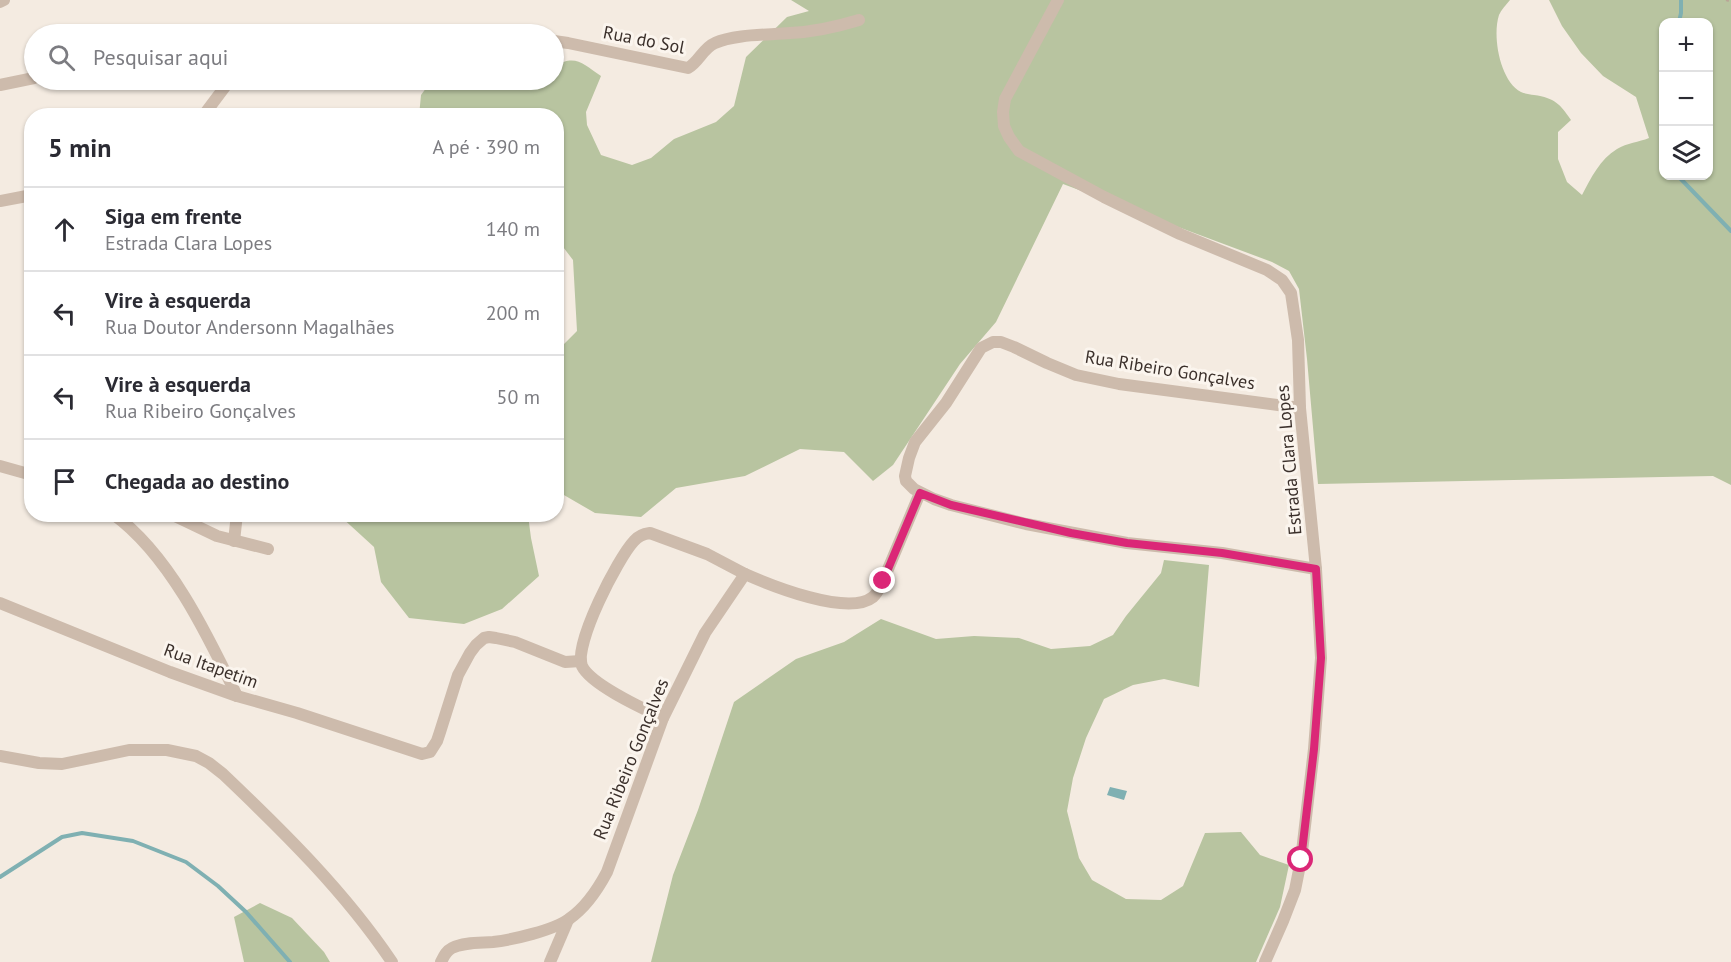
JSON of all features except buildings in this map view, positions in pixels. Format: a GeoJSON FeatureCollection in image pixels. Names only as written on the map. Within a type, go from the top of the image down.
{"type":"FeatureCollection","features":[{"type":"Feature","properties":{"kind":"street"},"geometry":{"type":"LineString","coordinates":[[0,2],[4,0]]}},
{"type":"Feature","properties":{"kind":"street","name":"Estrada Clara Lopes"},"geometry":{"type":"LineString","coordinates":[[1058,0],[1005,99],[1004,126],[1009,138],[1019,151],[1104,197],[1180,234],[1267,270],[1282,280],[1291,293],[1298,340],[1300,408],[1316,569],[1321,658],[1314,749],[1301,860],[1295,890],[1265,962]]}},
{"type":"Feature","properties":{"kind":"street","name":"Rua do Sol"},"geometry":{"type":"LineString","coordinates":[[564,42],[688,68],[707,48],[723,40],[821,30],[859,20]]}},
{"type":"Feature","properties":{"kind":"street"},"geometry":{"type":"LineString","coordinates":[[0,85],[24,80]]}},
{"type":"Feature","properties":{"kind":"street"},"geometry":{"type":"LineString","coordinates":[[208,108],[222,90]]}},
{"type":"Feature","properties":{"kind":"street"},"geometry":{"type":"LineString","coordinates":[[0,201],[24,196]]}},
{"type":"Feature","properties":{"kind":"street","name":"Rua Ribeiro Gonçalves"},"geometry":{"type":"LineString","coordinates":[[920,493],[906,481],[905,474],[915,442],[946,403],[981,348],[993,342],[1001,342],[1014,347],[1076,375],[1119,384],[1300,408]]}},
{"type":"Feature","properties":{"kind":"street"},"geometry":{"type":"LineString","coordinates":[[0,466],[24,473]]}},
{"type":"Feature","properties":{"kind":"street"},"geometry":{"type":"LineString","coordinates":[[663,718],[605,687],[585,670],[581,661],[581,646],[584,637],[615,568],[633,542],[644,534],[655,533],[779,588],[819,600],[847,603],[871,598],[878,590],[920,493],[951,505],[1071,533],[1127,543],[1222,553],[1316,569]]}},
{"type":"Feature","properties":{"kind":"street"},"geometry":{"type":"LineString","coordinates":[[122,522],[140,537],[170,575],[203,629],[237,696]]}},
{"type":"Feature","properties":{"kind":"street"},"geometry":{"type":"LineString","coordinates":[[188,522],[234,541],[268,549]]}},
{"type":"Feature","properties":{"kind":"street"},"geometry":{"type":"LineString","coordinates":[[234,541],[236,522]]}},
{"type":"Feature","properties":{"kind":"street","name":"Rua Ribeiro Gonçalves"},"geometry":{"type":"LineString","coordinates":[[441,962],[446,952],[456,946],[516,938],[568,920],[597,889],[607,872],[663,718],[705,633],[745,574]]}},
{"type":"Feature","properties":{"kind":"street","name":"Rua Itapetim"},"geometry":{"type":"LineString","coordinates":[[0,603],[170,672],[237,696],[426,754],[433,748],[440,732],[458,675],[470,653],[484,638],[514,642],[565,662],[581,661]]}},
{"type":"Feature","properties":{"kind":"street"},"geometry":{"type":"LineString","coordinates":[[0,756],[39,763],[62,764],[138,750],[167,750],[196,756],[223,774],[320,871],[357,913],[392,962]]}},
{"type":"Feature","properties":{"kind":"street","name":"Rua Ribeiro Gonçalves"},"geometry":{"type":"LineString","coordinates":[[550,962],[568,920]]}},
{"type":"Feature","properties":{"kind":"path"},"geometry":{"type":"LineString","coordinates":[[1726,0],[1731,2]]}},
{"type":"Feature","properties":{"kind":"green space"},"geometry":{"type":"Polygon","coordinates":[[[791,0],[1510,0],[1500,13],[1497,24],[1497,46],[1503,68],[1514,86],[1521,92],[1552,100],[1571,120],[1558,132],[1558,159],[1567,182],[1582,195],[1597,169],[1611,153],[1625,145],[1649,138],[1636,97],[1603,76],[1581,53],[1562,26],[1549,0],[1731,0],[1731,485],[1713,476],[1318,484],[1299,289],[1289,271],[1272,262],[1063,184],[996,322],[960,364],[893,465],[873,481],[844,452],[800,449],[745,476],[676,488],[641,517],[595,513],[564,495],[564,344],[577,331],[573,260],[564,248],[564,108],[420,108],[421,95],[425,90],[564,90],[564,62],[579,62],[601,76],[586,112],[587,125],[601,155],[632,165],[651,158],[674,139],[716,122],[734,106],[746,57],[787,17],[809,11],[791,0]]]}},
{"type":"Feature","properties":{"kind":"green space"},"geometry":{"type":"Polygon","coordinates":[[[347,522],[529,522],[539,576],[502,609],[464,624],[409,618],[381,582],[374,547],[347,522]]]}},
{"type":"Feature","properties":{"kind":"green space"},"geometry":{"type":"Polygon","coordinates":[[[1164,560],[1209,565],[1199,687],[1164,679],[1133,685],[1104,699],[1086,738],[1073,778],[1067,811],[1079,858],[1092,880],[1126,899],[1161,900],[1183,886],[1205,833],[1241,832],[1260,855],[1289,865],[1280,907],[1256,962],[651,962],[673,875],[698,810],[734,702],[796,659],[844,642],[881,619],[936,639],[974,636],[1019,638],[1051,649],[1090,646],[1113,635],[1161,573],[1164,560]]]}},
{"type":"Feature","properties":{"kind":"green space"},"geometry":{"type":"Polygon","coordinates":[[[260,903],[292,918],[324,952],[330,962],[244,962],[234,917],[260,903]]]}},
{"type":"Feature","properties":{"kind":"water"},"geometry":{"type":"Polygon","coordinates":[[[1110,787],[1127,791],[1124,800],[1107,795],[1110,787]]]}},
{"type":"Feature","properties":{"kind":"waterway"},"geometry":{"type":"LineString","coordinates":[[1680,18],[1681,0]]}},
{"type":"Feature","properties":{"kind":"waterway"},"geometry":{"type":"LineString","coordinates":[[1682,180],[1731,231]]}},
{"type":"Feature","properties":{"kind":"waterway"},"geometry":{"type":"LineString","coordinates":[[0,877],[62,837],[82,833],[133,841],[186,862],[218,886],[246,912],[290,962]]}},
{"type":"Feature","properties":{"kind":"route"},"geometry":{"type":"LineString","coordinates":[[883,581],[920,493],[951,505],[1071,533],[1127,543],[1222,553],[1316,569],[1321,658],[1308,810],[1301,860]]}}]}
